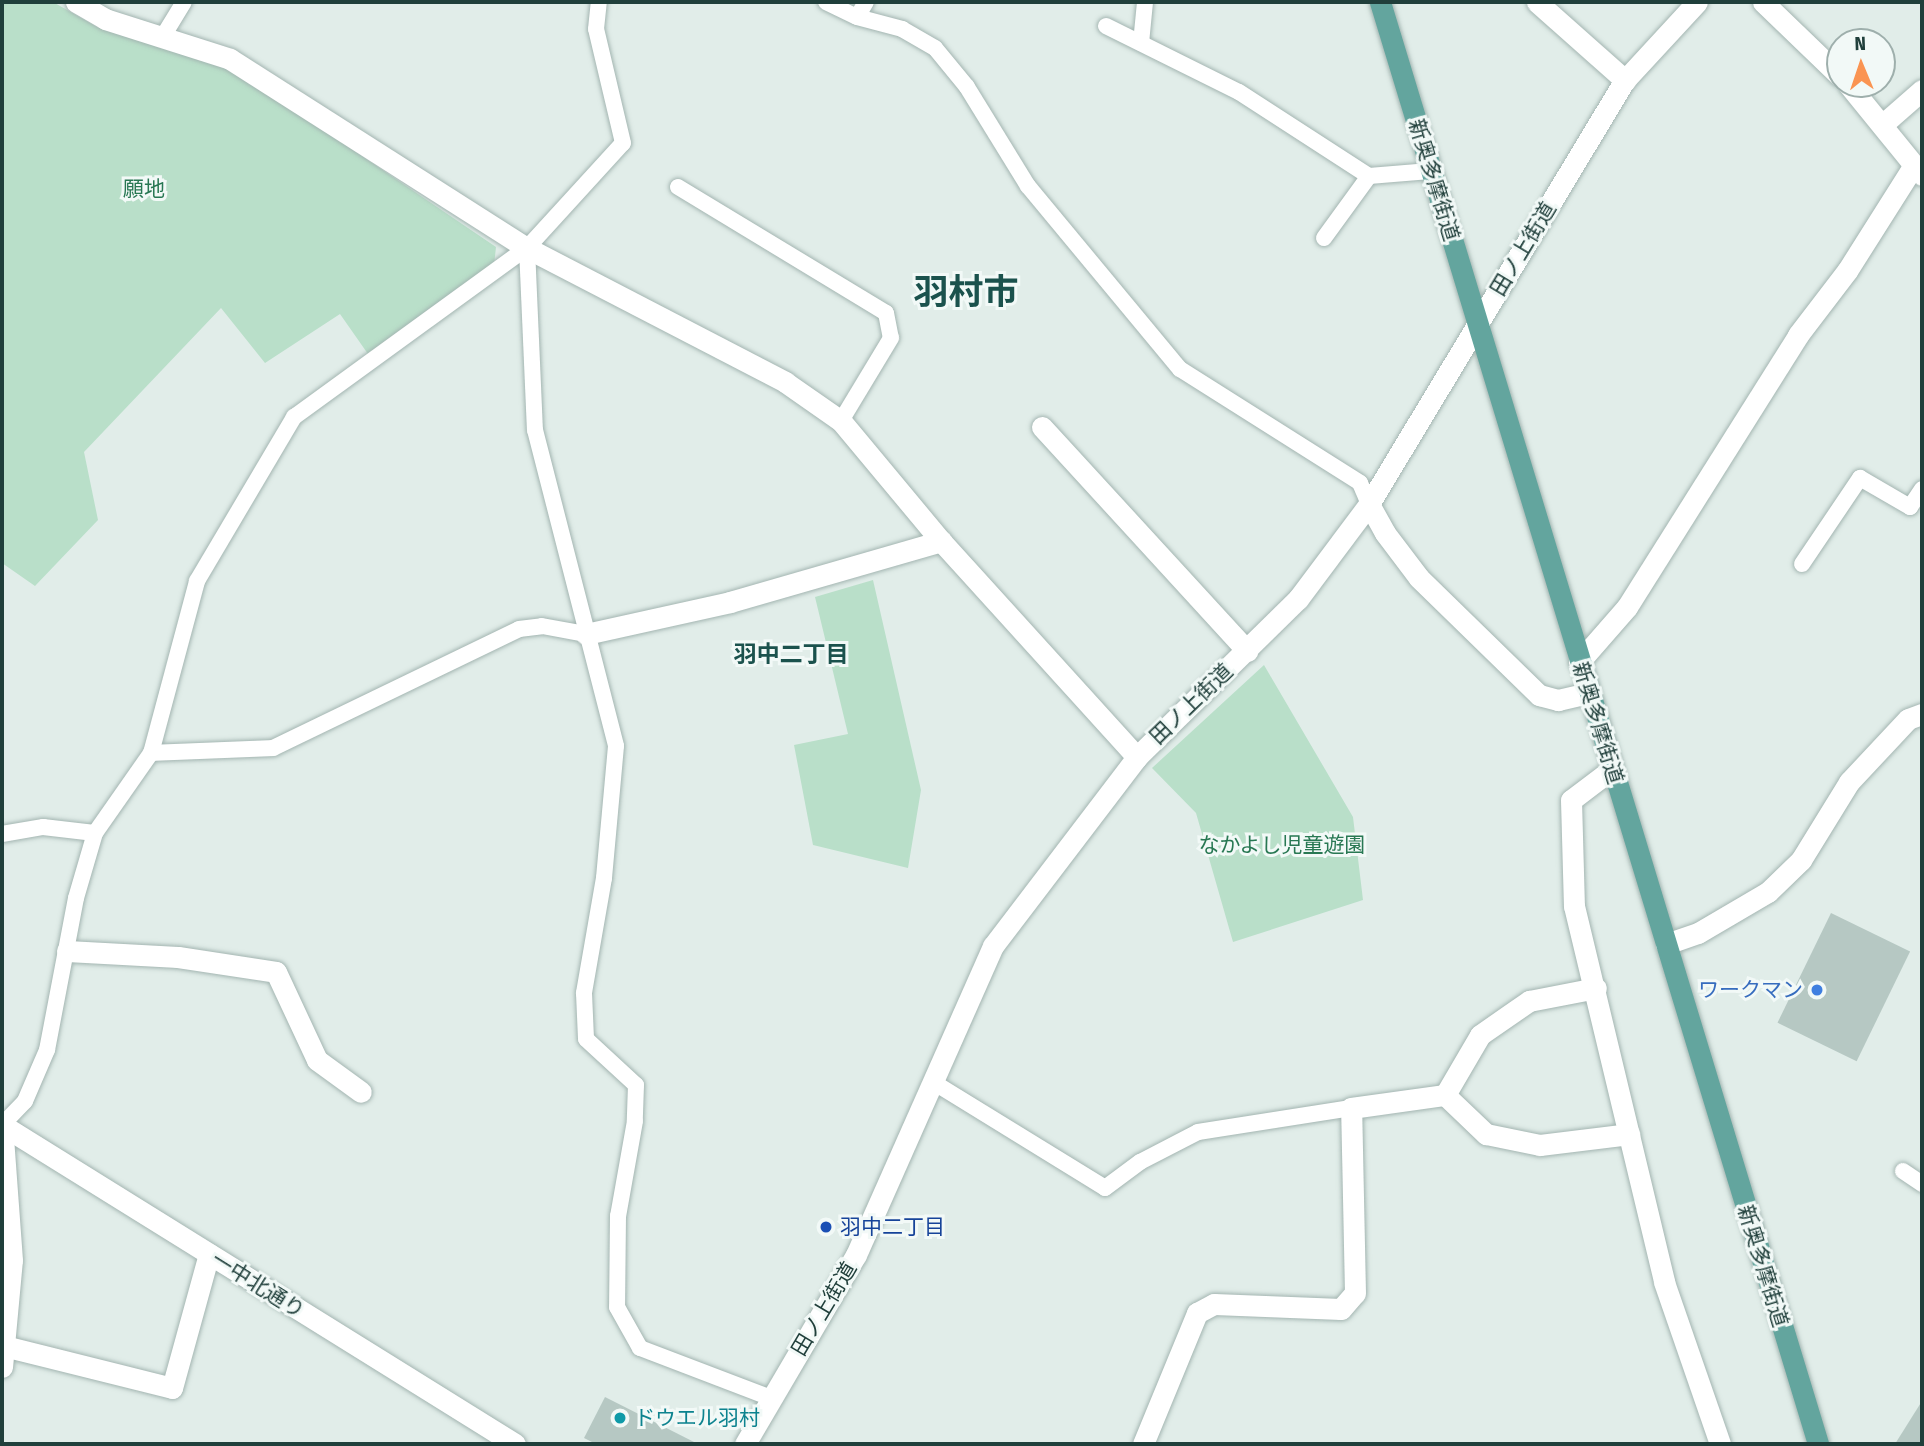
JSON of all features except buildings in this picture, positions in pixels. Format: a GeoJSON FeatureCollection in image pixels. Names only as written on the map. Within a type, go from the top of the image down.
{"type":"FeatureCollection","features":[{"type":"Feature","properties":{"kind":"main road","name":"新奥多摩街道"},"geometry":{"type":"LineString","coordinates":[[1380,2],[1818,1444]]}},
{"type":"Feature","properties":{"kind":"street"},"geometry":{"type":"LineString","coordinates":[[76,2],[105,19],[230,59],[527,248],[785,382],[841,421],[941,541],[1137,757]]}},
{"type":"Feature","properties":{"kind":"street"},"geometry":{"type":"LineString","coordinates":[[1537,2],[1625,80]]}},
{"type":"Feature","properties":{"kind":"street","name":"田ノ上街道"},"geometry":{"type":"LineString","coordinates":[[745,1444],[856,1255],[993,946],[1137,757],[1298,600],[1369,504],[1625,80],[1697,2]]}},
{"type":"Feature","properties":{"kind":"street"},"geometry":{"type":"LineString","coordinates":[[1763,2],[1826,63]]}},
{"type":"Feature","properties":{"kind":"street"},"geometry":{"type":"LineString","coordinates":[[1882,125],[1922,90]]}},
{"type":"Feature","properties":{"kind":"street"},"geometry":{"type":"LineString","coordinates":[[1579,663],[1627,607],[1798,335],[1918,170],[1860,98]]}},
{"type":"Feature","properties":{"kind":"street"},"geometry":{"type":"LineString","coordinates":[[1042,427],[1247,651]]}},
{"type":"Feature","properties":{"kind":"street"},"geometry":{"type":"LineString","coordinates":[[1369,504],[1385,533],[1419,578],[1539,695],[1558,700],[1589,693]]}},
{"type":"Feature","properties":{"kind":"street"},"geometry":{"type":"LineString","coordinates":[[586,634],[730,602],[941,541]]}},
{"type":"Feature","properties":{"kind":"street"},"geometry":{"type":"LineString","coordinates":[[1666,944],[1698,933],[1768,892],[1801,860],[1849,782],[1908,719],[1922,714]]}},
{"type":"Feature","properties":{"kind":"street"},"geometry":{"type":"LineString","coordinates":[[1612,769],[1572,800],[1574,906],[1596,988],[1664,1282],[1720,1444]]}},
{"type":"Feature","properties":{"kind":"street"},"geometry":{"type":"LineString","coordinates":[[67,951],[178,957],[276,972],[317,1060],[361,1092]]}},
{"type":"Feature","properties":{"kind":"street"},"geometry":{"type":"LineString","coordinates":[[1445,1096],[1480,1035],[1529,1001],[1596,988]]}},
{"type":"Feature","properties":{"kind":"street"},"geometry":{"type":"LineString","coordinates":[[1143,1444],[1197,1313],[1214,1304],[1341,1309],[1355,1293],[1352,1108],[1445,1096]]}},
{"type":"Feature","properties":{"kind":"street"},"geometry":{"type":"LineString","coordinates":[[1445,1096],[1486,1134],[1540,1145],[1629,1134]]}},
{"type":"Feature","properties":{"kind":"street"},"geometry":{"type":"LineString","coordinates":[[2,1125],[12,1260],[3,1356],[172,1388],[209,1254]]}},
{"type":"Feature","properties":{"kind":"street","name":"一中北通り"},"geometry":{"type":"LineString","coordinates":[[2,1125],[515,1444]]}},
{"type":"Feature","properties":{"kind":"lane"},"geometry":{"type":"LineString","coordinates":[[162,38],[184,2]]}},
{"type":"Feature","properties":{"kind":"lane"},"geometry":{"type":"LineString","coordinates":[[2,1125],[25,1101],[47,1050],[76,898],[95,833],[151,753],[197,581],[294,417],[527,248],[624,144],[596,29],[600,2]]}},
{"type":"Feature","properties":{"kind":"lane"},"geometry":{"type":"LineString","coordinates":[[827,2],[857,17],[902,29],[935,48],[967,87],[1028,186],[1180,369],[1360,483],[1369,504]]}},
{"type":"Feature","properties":{"kind":"lane"},"geometry":{"type":"LineString","coordinates":[[857,17],[866,2]]}},
{"type":"Feature","properties":{"kind":"lane"},"geometry":{"type":"LineString","coordinates":[[1141,43],[1145,2]]}},
{"type":"Feature","properties":{"kind":"lane"},"geometry":{"type":"LineString","coordinates":[[1106,26],[1239,92],[1369,176],[1430,171]]}},
{"type":"Feature","properties":{"kind":"lane"},"geometry":{"type":"LineString","coordinates":[[1324,238],[1369,176]]}},
{"type":"Feature","properties":{"kind":"lane"},"geometry":{"type":"LineString","coordinates":[[678,187],[886,313],[891,338],[841,421]]}},
{"type":"Feature","properties":{"kind":"lane"},"geometry":{"type":"LineString","coordinates":[[527,248],[535,430],[616,746],[604,878],[584,993],[586,1039],[636,1085],[635,1121],[618,1216],[617,1307],[640,1348],[771,1398]]}},
{"type":"Feature","properties":{"kind":"lane"},"geometry":{"type":"LineString","coordinates":[[1802,564],[1860,478],[1910,507],[1922,489]]}},
{"type":"Feature","properties":{"kind":"lane"},"geometry":{"type":"LineString","coordinates":[[151,753],[273,748],[519,629],[542,626],[586,634]]}},
{"type":"Feature","properties":{"kind":"lane"},"geometry":{"type":"LineString","coordinates":[[2,834],[43,827],[95,833]]}},
{"type":"Feature","properties":{"kind":"lane"},"geometry":{"type":"LineString","coordinates":[[933,1082],[1105,1188],[1140,1162],[1198,1132],[1352,1108]]}},
{"type":"Feature","properties":{"kind":"lane"},"geometry":{"type":"LineString","coordinates":[[2,1105],[2,1125]]}},
{"type":"Feature","properties":{"kind":"lane"},"geometry":{"type":"LineString","coordinates":[[1903,1171],[1922,1184]]}},
{"type":"Feature","properties":{"kind":"green space","name":"願地"},"geometry":{"type":"Polygon","coordinates":[[[2,2],[53,2],[97,27],[228,65],[496,247],[494,265],[368,354],[340,314],[265,363],[221,308],[84,452],[98,520],[35,586],[2,563],[2,2]]]}},
{"type":"Feature","properties":{"kind":"green space"},"geometry":{"type":"Polygon","coordinates":[[[873,580],[921,790],[908,868],[813,845],[794,745],[848,734],[815,597],[873,580]]]}},
{"type":"Feature","properties":{"kind":"green space","name":"なかよし児童遊園"},"geometry":{"type":"Polygon","coordinates":[[[1264,665],[1353,817],[1363,900],[1233,942],[1196,813],[1152,768],[1264,665]]]}},
{"type":"Feature","properties":{"kind":"place","name":"ワークマン"},"geometry":{"type":"Point","coordinates":[1817,990]}},
{"type":"Feature","properties":{"kind":"place","name":"羽中二丁目"},"geometry":{"type":"Point","coordinates":[826,1227]}},
{"type":"Feature","properties":{"kind":"place","name":"ドウエル羽村"},"geometry":{"type":"Point","coordinates":[620,1418]}},
{"type":"Feature","properties":{"kind":"district","name":"羽村市"},"geometry":{"type":"Point","coordinates":[966,292]}},
{"type":"Feature","properties":{"kind":"district","name":"羽中二丁目"},"geometry":{"type":"Point","coordinates":[791,654]}}]}
